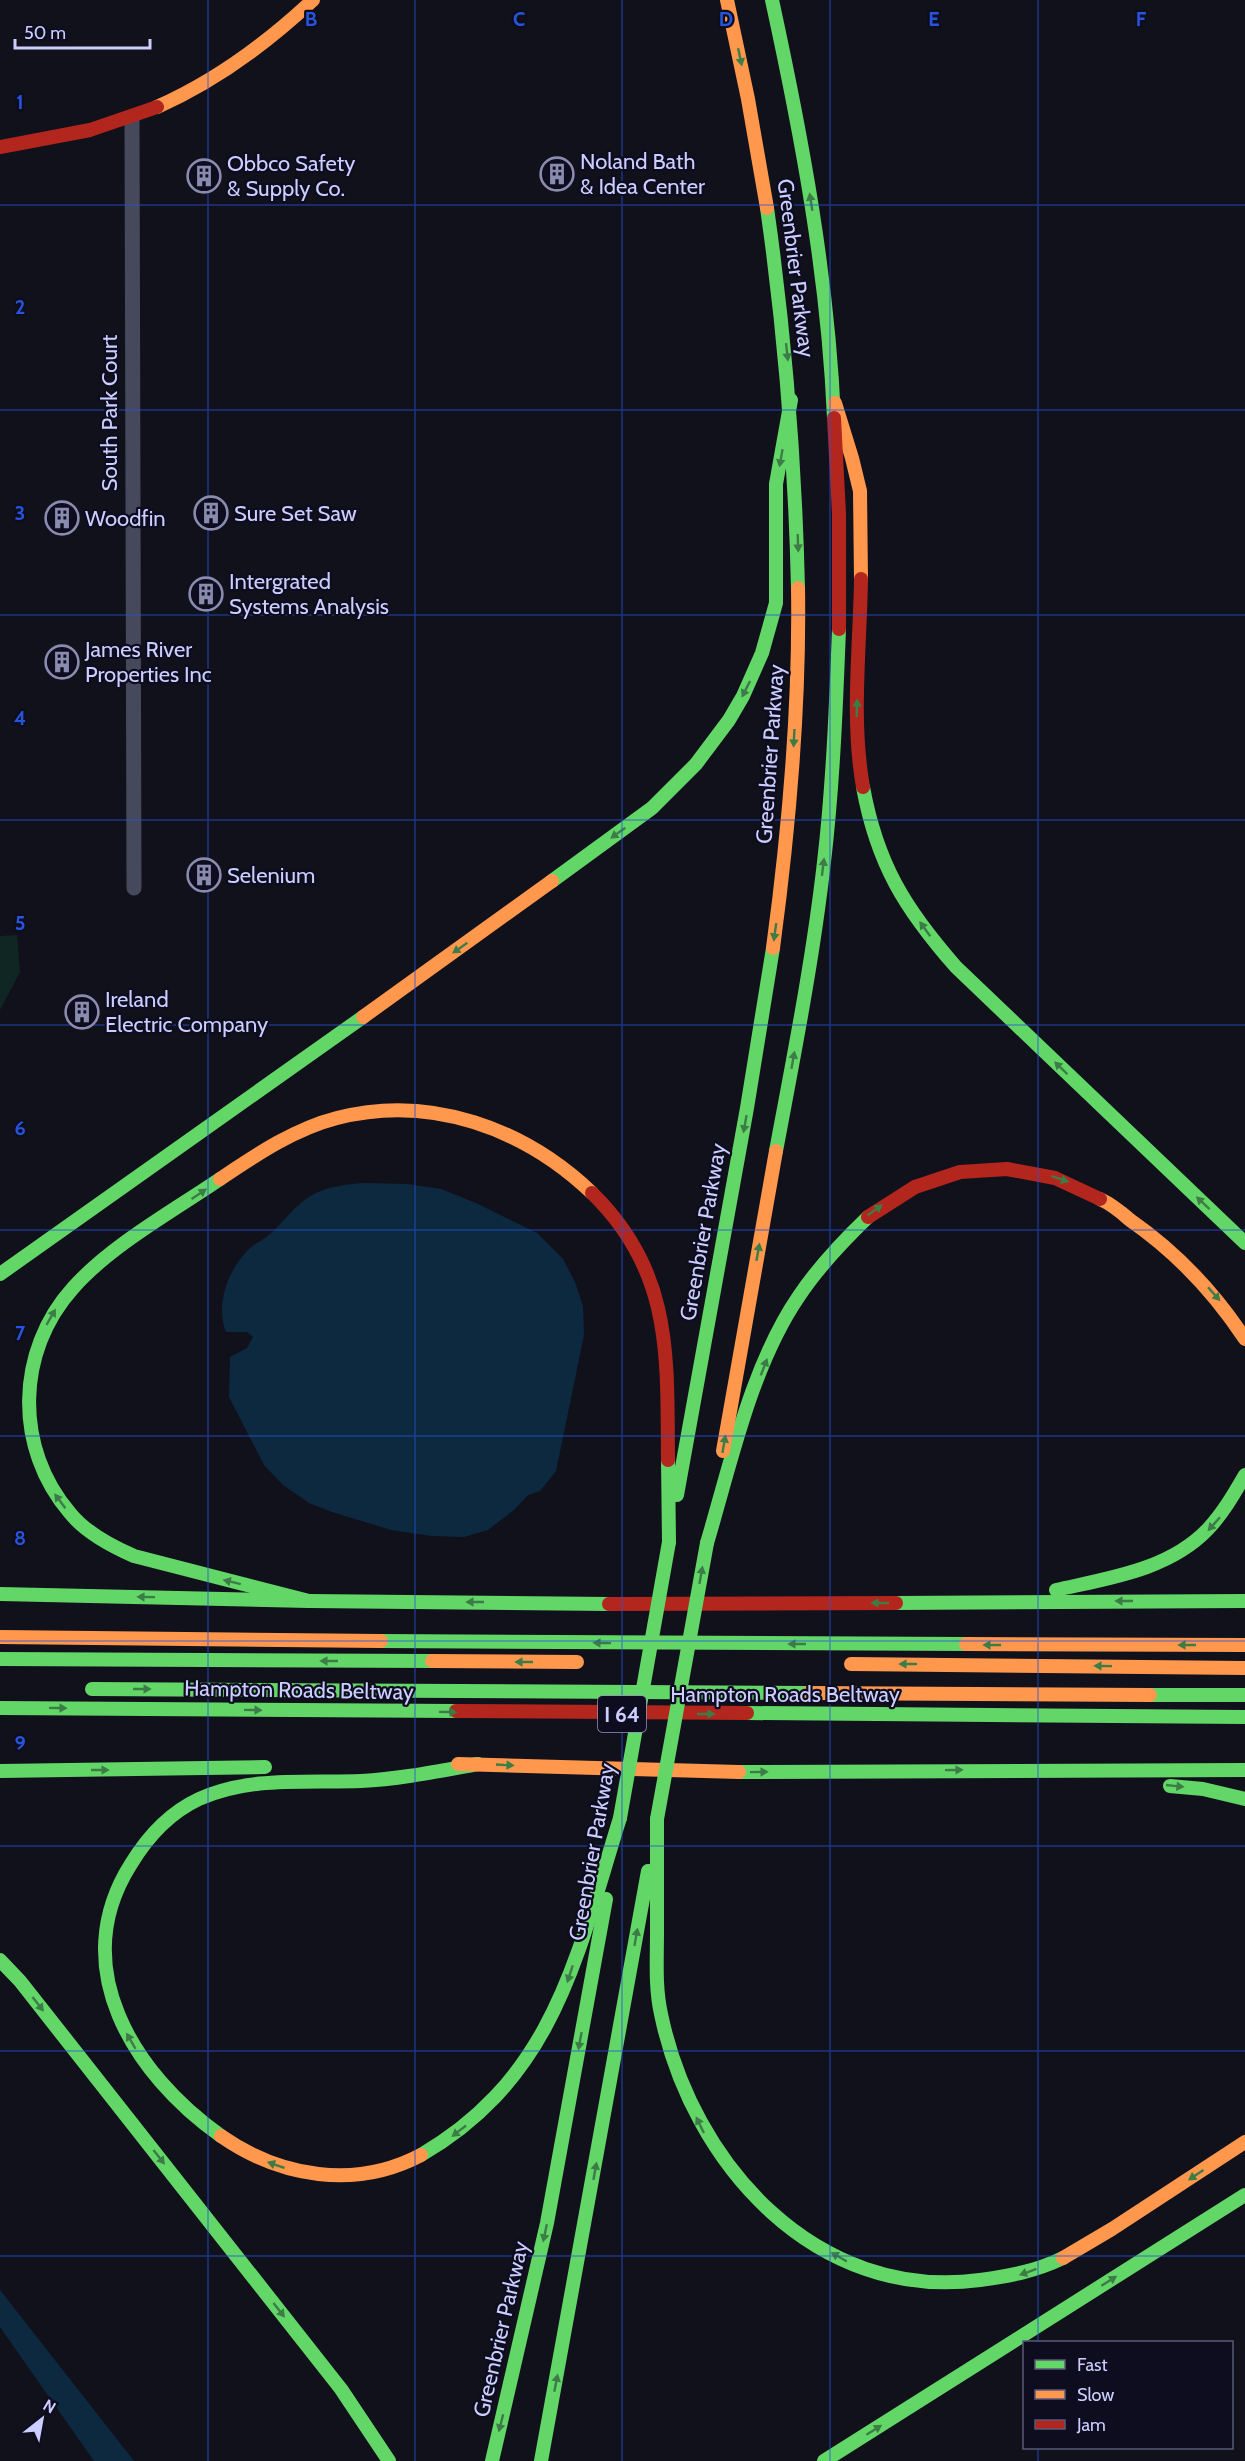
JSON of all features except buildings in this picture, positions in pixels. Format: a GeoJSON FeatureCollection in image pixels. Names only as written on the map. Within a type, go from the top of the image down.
{"type":"FeatureCollection","features":[{"type":"Feature","properties":{"kind":"main road"},"geometry":{"type":"LineString","coordinates":[[0,147],[80,132],[132,117],[176,99],[252,51],[313,0]]}},
{"type":"Feature","properties":{"kind":"main road","name":"Greenbrier Parkway"},"geometry":{"type":"LineString","coordinates":[[492,2461],[547,2223],[754,1073],[784,865],[792,761],[798,623],[797,510],[791,400],[780,291],[761,162],[727,0]]}},
{"type":"Feature","properties":{"kind":"main road","name":"Greenbrier Parkway"},"geometry":{"type":"LineString","coordinates":[[541,2461],[585,2227],[801,1015],[820,898],[828,829],[840,616],[841,514],[835,403],[814,221],[793,92],[772,0]]}},
{"type":"Feature","properties":{"kind":"main road"},"geometry":{"type":"LineString","coordinates":[[0,1275],[469,942],[633,822],[668,794],[696,764],[743,696],[771,627],[776,603],[776,484],[791,400]]}},
{"type":"Feature","properties":{"kind":"main road"},"geometry":{"type":"LineString","coordinates":[[835,403],[860,490],[861,618],[857,754],[870,821],[886,866],[906,903],[931,938],[956,967],[1245,1243]]}},
{"type":"Feature","properties":{"kind":"main road"},"geometry":{"type":"LineString","coordinates":[[309,1601],[134,1556],[110,1546],[86,1529],[69,1513],[51,1489],[40,1465],[29,1422],[30,1374],[37,1346],[48,1321],[75,1284],[98,1262],[210,1186],[281,1142],[316,1125],[365,1112],[444,1113],[498,1128],[526,1142],[558,1164],[599,1200],[618,1223],[645,1268],[663,1320],[669,1379],[669,1542]]}},
{"type":"Feature","properties":{"kind":"main road"},"geometry":{"type":"LineString","coordinates":[[707,1543],[756,1387],[781,1327],[797,1299],[815,1272],[870,1214],[892,1198],[917,1186],[958,1173],[1016,1169],[1051,1176],[1081,1187],[1118,1208],[1173,1252],[1217,1296],[1245,1339]]}},
{"type":"Feature","properties":{"kind":"main road"},"geometry":{"type":"LineString","coordinates":[[1001,1602],[1143,1570],[1169,1560],[1189,1547],[1217,1521],[1245,1475]]}},
{"type":"Feature","properties":{"kind":"main road"},"geometry":{"type":"LineString","coordinates":[[0,1594],[309,1601],[618,1604],[1245,1601]]}},
{"type":"Feature","properties":{"kind":"main road"},"geometry":{"type":"LineString","coordinates":[[0,1636],[603,1643],[1245,1646]]}},
{"type":"Feature","properties":{"kind":"main road"},"geometry":{"type":"LineString","coordinates":[[0,1659],[595,1662]]}},
{"type":"Feature","properties":{"kind":"main road"},"geometry":{"type":"LineString","coordinates":[[629,1663],[699,1663]]}},
{"type":"Feature","properties":{"kind":"main road"},"geometry":{"type":"LineString","coordinates":[[839,1664],[1245,1668]]}},
{"type":"Feature","properties":{"kind":"main road"},"geometry":{"type":"LineString","coordinates":[[81,1689],[1245,1695]]}},
{"type":"Feature","properties":{"kind":"main road","name":"Hampton Roads Beltway"},"geometry":{"type":"LineString","coordinates":[[0,1708],[1245,1717]]}},
{"type":"Feature","properties":{"kind":"main road"},"geometry":{"type":"LineString","coordinates":[[478,1764],[387,1779],[261,1782],[232,1787],[209,1795],[175,1814],[161,1825],[139,1850],[120,1882],[106,1926],[108,1975],[112,2003],[128,2037],[151,2069],[182,2105],[220,2136],[243,2151],[272,2165],[327,2176],[362,2174],[413,2159],[462,2130],[515,2076],[549,2024],[569,1976],[620,1818]]}},
{"type":"Feature","properties":{"kind":"main road"},"geometry":{"type":"LineString","coordinates":[[390,1765],[478,1764],[703,1772],[1013,1769],[1245,1770]]}},
{"type":"Feature","properties":{"kind":"main road"},"geometry":{"type":"LineString","coordinates":[[0,1771],[281,1767]]}},
{"type":"Feature","properties":{"kind":"main road"},"geometry":{"type":"LineString","coordinates":[[1013,1769],[1203,1789],[1245,1799]]}},
{"type":"Feature","properties":{"kind":"main road"},"geometry":{"type":"LineString","coordinates":[[657,1819],[657,1962],[660,2013],[669,2052],[686,2097],[705,2135],[745,2189],[788,2227],[847,2262],[863,2269],[920,2283],[963,2284],[1019,2275],[1093,2241],[1245,2142]]}},
{"type":"Feature","properties":{"kind":"main road"},"geometry":{"type":"LineString","coordinates":[[0,1960],[20,1981],[341,2389],[371,2431],[388,2461]]}},
{"type":"Feature","properties":{"kind":"main road"},"geometry":{"type":"LineString","coordinates":[[824,2461],[1245,2195]]}},
{"type":"Feature","properties":{"kind":"street","name":"South Park Court"},"geometry":{"type":"LineString","coordinates":[[132,117],[134,888]]}},
{"type":"Feature","properties":{"kind":"green space"},"geometry":{"type":"Polygon","coordinates":[[[17,935],[20,972],[0,1010],[0,936],[17,935]]]}},
{"type":"Feature","properties":{"kind":"water"},"geometry":{"type":"Polygon","coordinates":[[[407,1184],[441,1189],[476,1203],[537,1233],[563,1259],[575,1282],[583,1306],[584,1335],[556,1471],[540,1491],[528,1495],[514,1510],[488,1530],[464,1537],[432,1536],[391,1530],[309,1503],[283,1485],[264,1465],[229,1397],[230,1357],[247,1348],[253,1337],[247,1332],[226,1332],[223,1322],[225,1289],[234,1268],[249,1249],[269,1235],[298,1205],[315,1193],[342,1185],[407,1184]]]}},
{"type":"Feature","properties":{"kind":"water"},"geometry":{"type":"Polygon","coordinates":[[[0,2290],[134,2461],[94,2461],[0,2327],[0,2290]]]}},
{"type":"Feature","properties":{"kind":"traffic: fast"},"geometry":{"type":"LineString","coordinates":[[772,0],[794,104],[820,260],[834,418]]}},
{"type":"Feature","properties":{"kind":"traffic: fast"},"geometry":{"type":"LineString","coordinates":[[767,208],[788,397],[798,588]]}},
{"type":"Feature","properties":{"kind":"traffic: fast"},"geometry":{"type":"LineString","coordinates":[[552,881],[652,808],[696,764],[729,720],[743,696],[762,653],[776,603],[776,484],[791,400]]}},
{"type":"Feature","properties":{"kind":"traffic: fast"},"geometry":{"type":"LineString","coordinates":[[776,1151],[820,898],[832,775],[839,629]]}},
{"type":"Feature","properties":{"kind":"traffic: fast"},"geometry":{"type":"LineString","coordinates":[[863,787],[876,839],[885,862],[908,905],[938,946],[956,967],[1245,1243]]}},
{"type":"Feature","properties":{"kind":"traffic: fast"},"geometry":{"type":"LineString","coordinates":[[677,1495],[747,1108],[773,948]]}},
{"type":"Feature","properties":{"kind":"traffic: fast"},"geometry":{"type":"LineString","coordinates":[[0,1274],[363,1017]]}},
{"type":"Feature","properties":{"kind":"traffic: fast"},"geometry":{"type":"LineString","coordinates":[[220,1179],[123,1243],[73,1288],[54,1313],[41,1341],[32,1370],[29,1400],[31,1430],[39,1459],[52,1487],[76,1520],[99,1538],[134,1556],[309,1601]]}},
{"type":"Feature","properties":{"kind":"traffic: fast"},"geometry":{"type":"LineString","coordinates":[[707,1543],[744,1416],[755,1384],[782,1323],[815,1275],[868,1217]]}},
{"type":"Feature","properties":{"kind":"traffic: fast"},"geometry":{"type":"LineString","coordinates":[[668,1460],[669,1542]]}},
{"type":"Feature","properties":{"kind":"traffic: fast"},"geometry":{"type":"LineString","coordinates":[[1056,1590],[1137,1570],[1175,1554],[1208,1529],[1228,1503],[1245,1475]]}},
{"type":"Feature","properties":{"kind":"traffic: fast"},"geometry":{"type":"LineString","coordinates":[[620,1818],[669,1542]]}},
{"type":"Feature","properties":{"kind":"traffic: fast"},"geometry":{"type":"LineString","coordinates":[[657,1819],[707,1543]]}},
{"type":"Feature","properties":{"kind":"traffic: fast"},"geometry":{"type":"LineString","coordinates":[[0,1594],[309,1601],[609,1604]]}},
{"type":"Feature","properties":{"kind":"traffic: fast"},"geometry":{"type":"LineString","coordinates":[[896,1603],[1245,1601]]}},
{"type":"Feature","properties":{"kind":"traffic: fast"},"geometry":{"type":"LineString","coordinates":[[381,1641],[966,1644]]}},
{"type":"Feature","properties":{"kind":"traffic: fast"},"geometry":{"type":"LineString","coordinates":[[0,1659],[432,1661]]}},
{"type":"Feature","properties":{"kind":"traffic: fast"},"geometry":{"type":"LineString","coordinates":[[92,1689],[808,1693]]}},
{"type":"Feature","properties":{"kind":"traffic: fast"},"geometry":{"type":"LineString","coordinates":[[1150,1695],[1245,1695]]}},
{"type":"Feature","properties":{"kind":"traffic: fast"},"geometry":{"type":"LineString","coordinates":[[0,1708],[456,1711]]}},
{"type":"Feature","properties":{"kind":"traffic: fast"},"geometry":{"type":"LineString","coordinates":[[747,1713],[1245,1717]]}},
{"type":"Feature","properties":{"kind":"traffic: fast"},"geometry":{"type":"LineString","coordinates":[[221,2136],[189,2111],[161,2082],[137,2050],[119,2015],[108,1979],[105,1941],[113,1902],[131,1864],[152,1835],[169,1818],[199,1799],[218,1792],[279,1782],[361,1781],[391,1778],[478,1764]]}},
{"type":"Feature","properties":{"kind":"traffic: fast"},"geometry":{"type":"LineString","coordinates":[[0,1771],[265,1767]]}},
{"type":"Feature","properties":{"kind":"traffic: fast"},"geometry":{"type":"LineString","coordinates":[[739,1772],[1245,1770]]}},
{"type":"Feature","properties":{"kind":"traffic: fast"},"geometry":{"type":"LineString","coordinates":[[1170,1786],[1203,1789],[1245,1799]]}},
{"type":"Feature","properties":{"kind":"traffic: fast"},"geometry":{"type":"LineString","coordinates":[[421,2155],[466,2124],[503,2089],[532,2050],[555,2009],[573,1964],[620,1818]]}},
{"type":"Feature","properties":{"kind":"traffic: fast"},"geometry":{"type":"LineString","coordinates":[[657,1819],[657,1963],[661,2014],[677,2069],[701,2122],[732,2170],[771,2212],[815,2245],[865,2269],[920,2281],[980,2280],[1033,2270],[1063,2258]]}},
{"type":"Feature","properties":{"kind":"traffic: fast"},"geometry":{"type":"LineString","coordinates":[[541,2461],[648,1871]]}},
{"type":"Feature","properties":{"kind":"traffic: fast"},"geometry":{"type":"LineString","coordinates":[[492,2461],[547,2223],[606,1899]]}},
{"type":"Feature","properties":{"kind":"traffic: fast"},"geometry":{"type":"LineString","coordinates":[[0,1960],[20,1981],[341,2389],[389,2461]]}},
{"type":"Feature","properties":{"kind":"traffic: fast"},"geometry":{"type":"LineString","coordinates":[[824,2461],[1245,2195]]}},
{"type":"Feature","properties":{"kind":"traffic: slow"},"geometry":{"type":"LineString","coordinates":[[157,107],[200,86],[240,60],[277,32],[313,0]]}},
{"type":"Feature","properties":{"kind":"traffic: slow"},"geometry":{"type":"LineString","coordinates":[[727,0],[748,99],[767,208]]}},
{"type":"Feature","properties":{"kind":"traffic: slow"},"geometry":{"type":"LineString","coordinates":[[835,403],[860,491],[861,579]]}},
{"type":"Feature","properties":{"kind":"traffic: slow"},"geometry":{"type":"LineString","coordinates":[[773,948],[792,768],[797,678],[798,588]]}},
{"type":"Feature","properties":{"kind":"traffic: slow"},"geometry":{"type":"LineString","coordinates":[[363,1017],[552,881]]}},
{"type":"Feature","properties":{"kind":"traffic: slow"},"geometry":{"type":"LineString","coordinates":[[220,1179],[276,1144],[321,1123],[372,1112],[407,1110],[441,1114],[474,1122],[506,1134],[537,1150],[592,1193]]}},
{"type":"Feature","properties":{"kind":"traffic: slow"},"geometry":{"type":"LineString","coordinates":[[723,1451],[776,1151]]}},
{"type":"Feature","properties":{"kind":"traffic: slow"},"geometry":{"type":"LineString","coordinates":[[1100,1199],[1119,1211],[1178,1259],[1207,1289],[1245,1339]]}},
{"type":"Feature","properties":{"kind":"traffic: slow"},"geometry":{"type":"LineString","coordinates":[[0,1637],[381,1641]]}},
{"type":"Feature","properties":{"kind":"traffic: slow"},"geometry":{"type":"LineString","coordinates":[[966,1644],[1245,1645]]}},
{"type":"Feature","properties":{"kind":"traffic: slow"},"geometry":{"type":"LineString","coordinates":[[432,1661],[577,1662]]}},
{"type":"Feature","properties":{"kind":"traffic: slow"},"geometry":{"type":"LineString","coordinates":[[851,1664],[1245,1668]]}},
{"type":"Feature","properties":{"kind":"traffic: slow"},"geometry":{"type":"LineString","coordinates":[[808,1693],[1150,1695]]}},
{"type":"Feature","properties":{"kind":"traffic: slow"},"geometry":{"type":"LineString","coordinates":[[458,1764],[739,1772]]}},
{"type":"Feature","properties":{"kind":"traffic: slow"},"geometry":{"type":"LineString","coordinates":[[221,2136],[268,2161],[318,2174],[370,2173],[396,2166],[421,2155]]}},
{"type":"Feature","properties":{"kind":"traffic: slow"},"geometry":{"type":"LineString","coordinates":[[1063,2258],[1112,2229],[1245,2142]]}},
{"type":"Feature","properties":{"kind":"traffic: jam"},"geometry":{"type":"LineString","coordinates":[[0,147],[90,130],[157,107]]}},
{"type":"Feature","properties":{"kind":"traffic: jam"},"geometry":{"type":"LineString","coordinates":[[834,418],[839,514],[839,629]]}},
{"type":"Feature","properties":{"kind":"traffic: jam"},"geometry":{"type":"LineString","coordinates":[[861,579],[857,736],[863,787]]}},
{"type":"Feature","properties":{"kind":"traffic: jam"},"geometry":{"type":"LineString","coordinates":[[868,1217],[915,1187],[960,1172],[1007,1169],[1055,1178],[1100,1199]]}},
{"type":"Feature","properties":{"kind":"traffic: jam"},"geometry":{"type":"LineString","coordinates":[[592,1193],[618,1223],[638,1253],[651,1285],[660,1317],[665,1351],[668,1460]]}},
{"type":"Feature","properties":{"kind":"traffic: jam"},"geometry":{"type":"LineString","coordinates":[[609,1604],[896,1603]]}},
{"type":"Feature","properties":{"kind":"traffic: jam"},"geometry":{"type":"LineString","coordinates":[[456,1711],[747,1713]]}},
{"type":"Feature","properties":{"kind":"place","name":"Noland Bath & Idea Center"},"geometry":{"type":"Point","coordinates":[557,174]}},
{"type":"Feature","properties":{"kind":"place","name":"Obbco Safety & Supply Co."},"geometry":{"type":"Point","coordinates":[204,176]}},
{"type":"Feature","properties":{"kind":"place","name":"Sure Set Saw"},"geometry":{"type":"Point","coordinates":[211,513]}},
{"type":"Feature","properties":{"kind":"place","name":"Woodfin"},"geometry":{"type":"Point","coordinates":[62,518]}},
{"type":"Feature","properties":{"kind":"place","name":"Intergrated Systems Analysis"},"geometry":{"type":"Point","coordinates":[206,594]}},
{"type":"Feature","properties":{"kind":"place","name":"James River Properties Inc"},"geometry":{"type":"Point","coordinates":[62,662]}},
{"type":"Feature","properties":{"kind":"place","name":"Selenium"},"geometry":{"type":"Point","coordinates":[204,875]}},
{"type":"Feature","properties":{"kind":"place","name":"Ireland Electric Company"},"geometry":{"type":"Point","coordinates":[82,1012]}}]}
